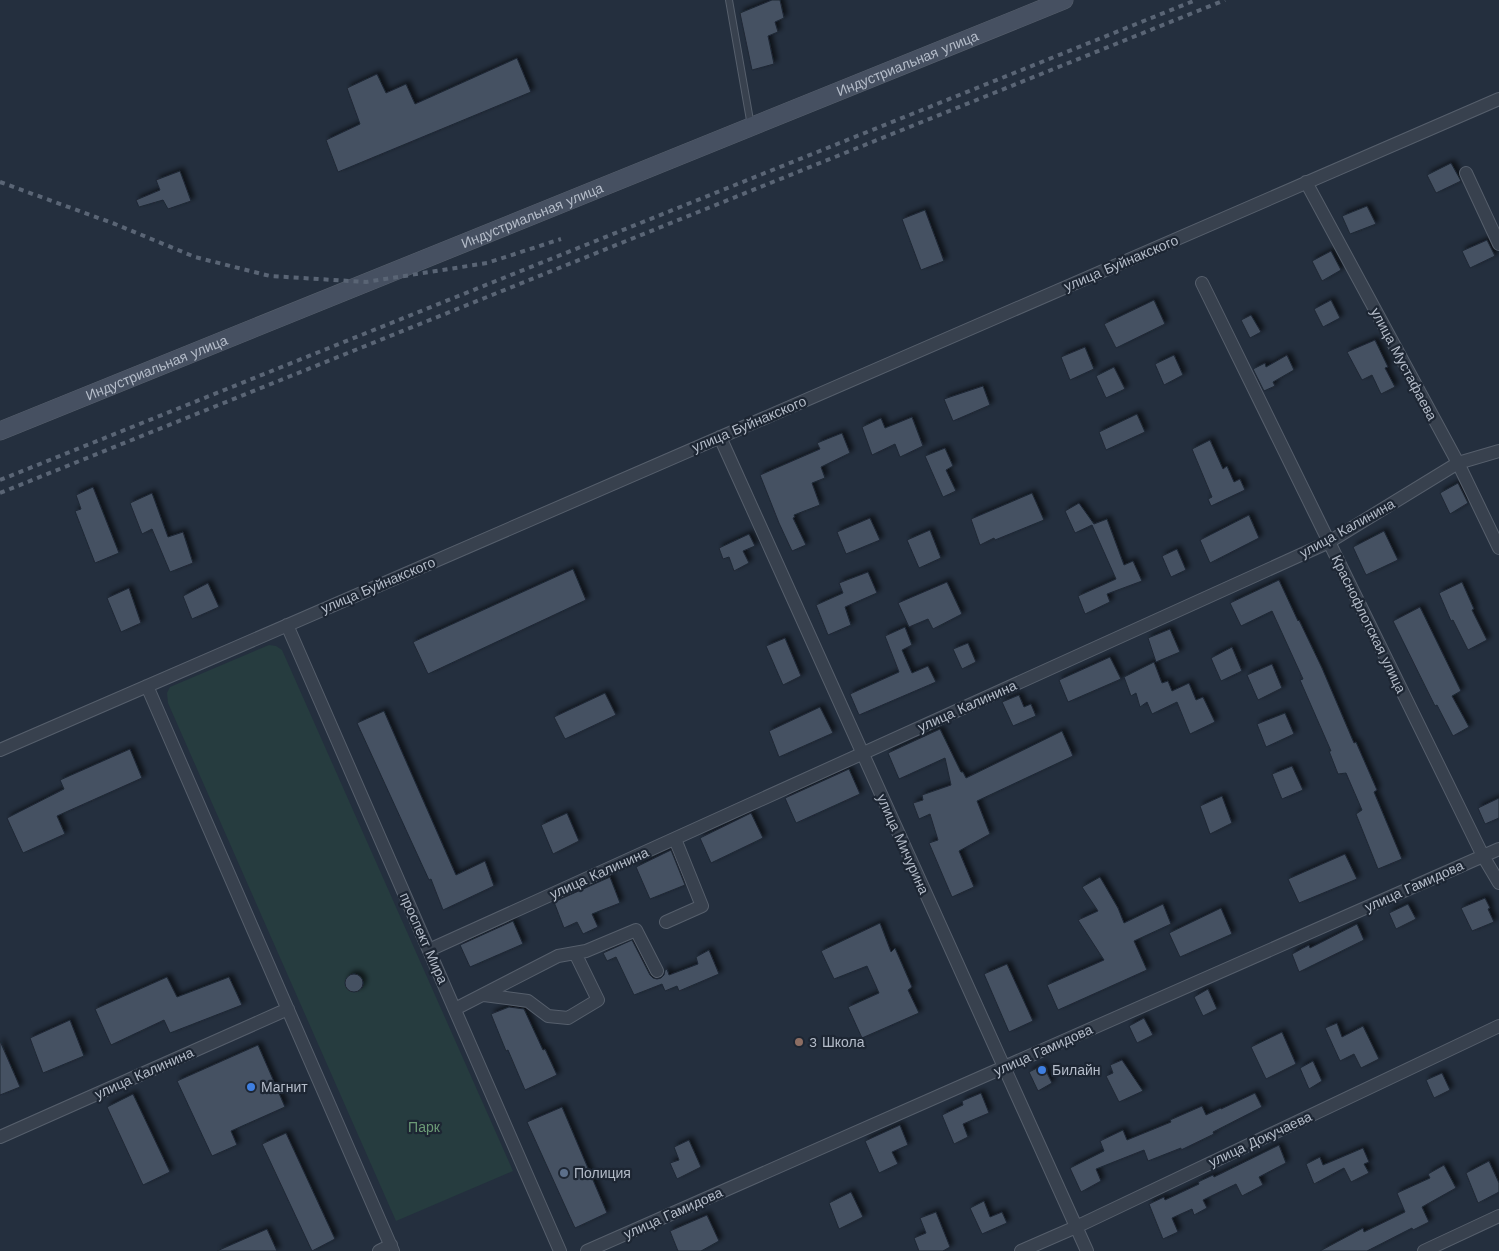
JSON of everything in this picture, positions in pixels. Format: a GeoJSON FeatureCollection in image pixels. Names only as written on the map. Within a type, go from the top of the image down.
{"type":"FeatureCollection","features":[{"type":"Feature","properties":{"kind":"street","name":"Индустриальная улица"},"geometry":{"type":"LineString","coordinates":[[0,431],[1064,0]]}},
{"type":"Feature","properties":{"kind":"street","name":"улица Буйнакского"},"geometry":{"type":"LineString","coordinates":[[0,750],[1499,99]]}},
{"type":"Feature","properties":{"kind":"street"},"geometry":{"type":"LineString","coordinates":[[1481,106],[1499,111]]}},
{"type":"Feature","properties":{"kind":"street"},"geometry":{"type":"LineString","coordinates":[[1466,173],[1499,244]]}},
{"type":"Feature","properties":{"kind":"street","name":"улица Мустафаева"},"geometry":{"type":"LineString","coordinates":[[1306,182],[1458,463],[1499,548]]}},
{"type":"Feature","properties":{"kind":"street","name":"Краснофлотская улица"},"geometry":{"type":"LineString","coordinates":[[1202,283],[1483,856],[1499,883]]}},
{"type":"Feature","properties":{"kind":"street","name":"улица Мичурина"},"geometry":{"type":"LineString","coordinates":[[720,437],[1087,1251]]}},
{"type":"Feature","properties":{"kind":"street","name":"улица Калинина"},"geometry":{"type":"LineString","coordinates":[[429,950],[1329,542],[1458,463],[1499,451]]}},
{"type":"Feature","properties":{"kind":"street","name":"проспект Мира"},"geometry":{"type":"LineString","coordinates":[[288,625],[560,1251]]}},
{"type":"Feature","properties":{"kind":"street"},"geometry":{"type":"LineString","coordinates":[[147,686],[288,1009],[388,1249]]}},
{"type":"Feature","properties":{"kind":"street"},"geometry":{"type":"LineString","coordinates":[[666,922],[702,906],[675,839]]}},
{"type":"Feature","properties":{"kind":"street","name":"улица Гамидова"},"geometry":{"type":"LineString","coordinates":[[587,1251],[1499,849]]}},
{"type":"Feature","properties":{"kind":"street"},"geometry":{"type":"LineString","coordinates":[[454,1009],[558,956],[586,951],[636,930],[657,971]]}},
{"type":"Feature","properties":{"kind":"street"},"geometry":{"type":"LineString","coordinates":[[484,995],[528,1001],[548,1016],[568,1018],[598,1000],[575,953]]}},
{"type":"Feature","properties":{"kind":"street","name":"улица Калинина"},"geometry":{"type":"LineString","coordinates":[[0,1137],[288,1009]]}},
{"type":"Feature","properties":{"kind":"street","name":"улица Докучаева"},"geometry":{"type":"LineString","coordinates":[[1020,1251],[1076,1227],[1499,1026]]}},
{"type":"Feature","properties":{"kind":"street"},"geometry":{"type":"LineString","coordinates":[[1424,1251],[1499,1216]]}},
{"type":"Feature","properties":{"kind":"lane"},"geometry":{"type":"LineString","coordinates":[[729,0],[751,127]]}},
{"type":"Feature","properties":{"kind":"green space","name":"Парк"},"geometry":{"type":"Polygon","coordinates":[[[269,645],[276,646],[282,650],[513,1171],[396,1221],[168,703],[167,693],[170,687],[269,645]]]}},
{"type":"Feature","properties":{"kind":"building"},"geometry":{"type":"Polygon","coordinates":[[[772,0],[780,0],[784,18],[775,22],[778,32],[768,36],[774,64],[752,70],[740,13],[772,0]]]}},
{"type":"Feature","properties":{"kind":"building"},"geometry":{"type":"Polygon","coordinates":[[[517,58],[531,92],[338,172],[326,140],[360,124],[347,88],[377,74],[386,93],[406,84],[415,104],[517,58]]]}},
{"type":"Feature","properties":{"kind":"building"},"geometry":{"type":"Polygon","coordinates":[[[1451,163],[1461,181],[1436,193],[1427,175],[1451,163]]]}},
{"type":"Feature","properties":{"kind":"building"},"geometry":{"type":"Polygon","coordinates":[[[180,171],[191,201],[168,209],[163,200],[139,207],[136,200],[160,190],[156,180],[180,171]]]}},
{"type":"Feature","properties":{"kind":"building"},"geometry":{"type":"Polygon","coordinates":[[[1367,206],[1376,224],[1350,234],[1342,216],[1367,206]]]}},
{"type":"Feature","properties":{"kind":"building"},"geometry":{"type":"Polygon","coordinates":[[[925,210],[944,261],[921,270],[902,219],[925,210]]]}},
{"type":"Feature","properties":{"kind":"building"},"geometry":{"type":"Polygon","coordinates":[[[1487,240],[1495,256],[1470,268],[1462,251],[1487,240]]]}},
{"type":"Feature","properties":{"kind":"building"},"geometry":{"type":"Polygon","coordinates":[[[1331,251],[1341,270],[1322,281],[1312,261],[1331,251]]]}},
{"type":"Feature","properties":{"kind":"building"},"geometry":{"type":"Polygon","coordinates":[[[1154,300],[1165,324],[1116,348],[1104,324],[1154,300]]]}},
{"type":"Feature","properties":{"kind":"building"},"geometry":{"type":"Polygon","coordinates":[[[1331,300],[1340,318],[1323,327],[1314,309],[1331,300]]]}},
{"type":"Feature","properties":{"kind":"building"},"geometry":{"type":"Polygon","coordinates":[[[1251,315],[1261,332],[1250,338],[1241,320],[1251,315]]]}},
{"type":"Feature","properties":{"kind":"building"},"geometry":{"type":"Polygon","coordinates":[[[1375,340],[1388,367],[1385,368],[1395,387],[1381,394],[1372,375],[1362,380],[1347,352],[1375,340]]]}},
{"type":"Feature","properties":{"kind":"building"},"geometry":{"type":"Polygon","coordinates":[[[1085,347],[1094,369],[1070,380],[1061,357],[1085,347]]]}},
{"type":"Feature","properties":{"kind":"building"},"geometry":{"type":"Polygon","coordinates":[[[1174,355],[1183,375],[1164,385],[1155,364],[1174,355]]]}},
{"type":"Feature","properties":{"kind":"building"},"geometry":{"type":"Polygon","coordinates":[[[1287,355],[1294,370],[1273,382],[1275,386],[1264,391],[1253,369],[1265,363],[1266,367],[1287,355]]]}},
{"type":"Feature","properties":{"kind":"building"},"geometry":{"type":"Polygon","coordinates":[[[1114,367],[1125,389],[1106,398],[1096,376],[1114,367]]]}},
{"type":"Feature","properties":{"kind":"building"},"geometry":{"type":"Polygon","coordinates":[[[983,386],[990,405],[953,421],[944,399],[983,386]]]}},
{"type":"Feature","properties":{"kind":"building"},"geometry":{"type":"Polygon","coordinates":[[[1137,414],[1145,432],[1106,450],[1099,432],[1137,414]]]}},
{"type":"Feature","properties":{"kind":"building"},"geometry":{"type":"Polygon","coordinates":[[[912,417],[923,446],[900,457],[895,444],[872,455],[862,427],[881,418],[885,428],[912,417]]]}},
{"type":"Feature","properties":{"kind":"building"},"geometry":{"type":"Polygon","coordinates":[[[842,433],[850,453],[821,467],[825,478],[812,483],[820,505],[794,515],[795,517],[793,518],[806,545],[792,551],[760,475],[820,449],[817,443],[842,433]]]}},
{"type":"Feature","properties":{"kind":"building"},"geometry":{"type":"Polygon","coordinates":[[[1210,440],[1223,469],[1227,466],[1234,482],[1240,479],[1245,490],[1211,506],[1208,499],[1212,497],[1192,449],[1210,440]]]}},
{"type":"Feature","properties":{"kind":"building"},"geometry":{"type":"Polygon","coordinates":[[[945,448],[953,466],[946,470],[956,491],[943,497],[925,456],[945,448]]]}},
{"type":"Feature","properties":{"kind":"building"},"geometry":{"type":"Polygon","coordinates":[[[1458,483],[1468,503],[1450,514],[1440,493],[1458,483]]]}},
{"type":"Feature","properties":{"kind":"building"},"geometry":{"type":"Polygon","coordinates":[[[93,487],[119,553],[95,563],[75,511],[81,509],[76,495],[93,487]]]}},
{"type":"Feature","properties":{"kind":"building"},"geometry":{"type":"Polygon","coordinates":[[[152,493],[168,537],[183,532],[193,563],[170,572],[152,529],[142,534],[130,503],[152,493]]]}},
{"type":"Feature","properties":{"kind":"building"},"geometry":{"type":"Polygon","coordinates":[[[1032,493],[1044,520],[980,545],[971,519],[1032,493]]]}},
{"type":"Feature","properties":{"kind":"building"},"geometry":{"type":"Polygon","coordinates":[[[1079,503],[1094,524],[1107,519],[1124,565],[1133,561],[1142,581],[1107,594],[1110,602],[1085,614],[1078,596],[1116,579],[1092,525],[1075,533],[1065,511],[1079,503]]]}},
{"type":"Feature","properties":{"kind":"building"},"geometry":{"type":"Polygon","coordinates":[[[1249,515],[1259,538],[1210,563],[1200,540],[1249,515]]]}},
{"type":"Feature","properties":{"kind":"building"},"geometry":{"type":"Polygon","coordinates":[[[870,518],[880,540],[846,554],[837,532],[870,518]]]}},
{"type":"Feature","properties":{"kind":"building"},"geometry":{"type":"Polygon","coordinates":[[[930,530],[941,558],[919,568],[907,540],[930,530]]]}},
{"type":"Feature","properties":{"kind":"building"},"geometry":{"type":"Polygon","coordinates":[[[1384,531],[1398,560],[1366,575],[1353,547],[1384,531]]]}},
{"type":"Feature","properties":{"kind":"building"},"geometry":{"type":"Polygon","coordinates":[[[749,534],[755,546],[743,551],[749,563],[734,571],[729,557],[723,559],[719,548],[749,534]]]}},
{"type":"Feature","properties":{"kind":"building"},"geometry":{"type":"Polygon","coordinates":[[[1177,549],[1186,570],[1171,577],[1162,556],[1177,549]]]}},
{"type":"Feature","properties":{"kind":"building"},"geometry":{"type":"Polygon","coordinates":[[[573,569],[586,600],[428,674],[413,642],[573,569]]]}},
{"type":"Feature","properties":{"kind":"building"},"geometry":{"type":"Polygon","coordinates":[[[868,572],[877,593],[845,607],[851,625],[828,635],[816,605],[843,593],[839,583],[868,572]]]}},
{"type":"Feature","properties":{"kind":"building"},"geometry":{"type":"Polygon","coordinates":[[[1279,580],[1322,668],[1354,743],[1356,742],[1377,790],[1374,792],[1402,859],[1378,869],[1356,814],[1362,810],[1346,773],[1338,774],[1329,751],[1331,751],[1300,680],[1303,679],[1272,611],[1241,626],[1230,603],[1279,580]]]}},
{"type":"Feature","properties":{"kind":"building"},"geometry":{"type":"Polygon","coordinates":[[[947,582],[962,614],[933,629],[928,619],[909,627],[898,603],[947,582]]]}},
{"type":"Feature","properties":{"kind":"building"},"geometry":{"type":"Polygon","coordinates":[[[1462,582],[1474,609],[1472,610],[1487,640],[1468,650],[1453,620],[1451,621],[1439,593],[1462,582]]]}},
{"type":"Feature","properties":{"kind":"building"},"geometry":{"type":"Polygon","coordinates":[[[208,583],[219,607],[192,619],[183,596],[208,583]]]}},
{"type":"Feature","properties":{"kind":"building"},"geometry":{"type":"Polygon","coordinates":[[[129,588],[141,623],[121,632],[107,598],[129,588]]]}},
{"type":"Feature","properties":{"kind":"building"},"geometry":{"type":"Polygon","coordinates":[[[1420,607],[1461,691],[1452,696],[1469,727],[1453,736],[1437,705],[1435,706],[1393,621],[1420,607]]]}},
{"type":"Feature","properties":{"kind":"building"},"geometry":{"type":"Polygon","coordinates":[[[905,627],[912,645],[902,650],[912,673],[928,666],[936,682],[859,715],[850,694],[899,672],[885,636],[905,627]]]}},
{"type":"Feature","properties":{"kind":"building"},"geometry":{"type":"Polygon","coordinates":[[[1170,629],[1180,652],[1156,662],[1148,638],[1170,629]]]}},
{"type":"Feature","properties":{"kind":"building"},"geometry":{"type":"Polygon","coordinates":[[[785,638],[801,676],[783,685],[766,646],[785,638]]]}},
{"type":"Feature","properties":{"kind":"building"},"geometry":{"type":"Polygon","coordinates":[[[968,643],[976,662],[962,669],[953,649],[968,643]]]}},
{"type":"Feature","properties":{"kind":"building"},"geometry":{"type":"Polygon","coordinates":[[[1232,647],[1242,671],[1221,681],[1211,658],[1232,647]]]}},
{"type":"Feature","properties":{"kind":"building"},"geometry":{"type":"Polygon","coordinates":[[[1110,657],[1121,679],[1068,702],[1059,680],[1110,657]]]}},
{"type":"Feature","properties":{"kind":"building"},"geometry":{"type":"Polygon","coordinates":[[[1154,662],[1162,683],[1168,681],[1172,691],[1189,683],[1196,700],[1203,697],[1215,722],[1190,734],[1177,702],[1152,714],[1147,702],[1140,707],[1136,693],[1131,696],[1124,677],[1154,662]]]}},
{"type":"Feature","properties":{"kind":"building"},"geometry":{"type":"Polygon","coordinates":[[[1272,664],[1282,688],[1258,700],[1247,675],[1272,664]]]}},
{"type":"Feature","properties":{"kind":"building"},"geometry":{"type":"Polygon","coordinates":[[[605,693],[616,715],[565,739],[554,717],[605,693]]]}},
{"type":"Feature","properties":{"kind":"building"},"geometry":{"type":"Polygon","coordinates":[[[1019,695],[1024,707],[1031,704],[1036,716],[1013,726],[1002,702],[1019,695]]]}},
{"type":"Feature","properties":{"kind":"building"},"geometry":{"type":"Polygon","coordinates":[[[820,707],[833,733],[779,757],[769,731],[820,707]]]}},
{"type":"Feature","properties":{"kind":"building"},"geometry":{"type":"Polygon","coordinates":[[[384,711],[456,875],[485,861],[494,886],[443,910],[431,879],[429,880],[357,723],[384,711]]]}},
{"type":"Feature","properties":{"kind":"building"},"geometry":{"type":"Polygon","coordinates":[[[1285,713],[1294,734],[1266,747],[1257,724],[1285,713]]]}},
{"type":"Feature","properties":{"kind":"building"},"geometry":{"type":"Polygon","coordinates":[[[940,729],[961,772],[963,772],[966,778],[1062,731],[1073,756],[977,801],[990,834],[959,851],[974,887],[952,897],[929,843],[938,840],[930,814],[919,819],[913,803],[923,800],[922,795],[951,785],[945,758],[899,779],[888,753],[940,729]]]}},
{"type":"Feature","properties":{"kind":"building"},"geometry":{"type":"Polygon","coordinates":[[[130,749],[142,778],[57,816],[65,834],[23,853],[7,818],[64,789],[60,780],[130,749]]]}},
{"type":"Feature","properties":{"kind":"building"},"geometry":{"type":"Polygon","coordinates":[[[1292,766],[1303,790],[1282,799],[1272,774],[1292,766]]]}},
{"type":"Feature","properties":{"kind":"building"},"geometry":{"type":"Polygon","coordinates":[[[849,769],[860,794],[796,823],[785,798],[849,769]]]}},
{"type":"Feature","properties":{"kind":"building"},"geometry":{"type":"Polygon","coordinates":[[[1222,796],[1232,823],[1210,834],[1200,806],[1222,796]]]}},
{"type":"Feature","properties":{"kind":"building"},"geometry":{"type":"Polygon","coordinates":[[[1499,798],[1499,818],[1485,824],[1478,808],[1499,798]]]}},
{"type":"Feature","properties":{"kind":"building"},"geometry":{"type":"Polygon","coordinates":[[[567,813],[579,841],[553,854],[541,825],[567,813]]]}},
{"type":"Feature","properties":{"kind":"building"},"geometry":{"type":"Polygon","coordinates":[[[751,813],[763,838],[711,863],[700,838],[751,813]]]}},
{"type":"Feature","properties":{"kind":"building"},"geometry":{"type":"Polygon","coordinates":[[[671,850],[685,885],[650,899],[636,867],[671,850]]]}},
{"type":"Feature","properties":{"kind":"building"},"geometry":{"type":"Polygon","coordinates":[[[1345,854],[1357,879],[1299,903],[1288,879],[1345,854]]]}},
{"type":"Feature","properties":{"kind":"building"},"geometry":{"type":"Polygon","coordinates":[[[610,877],[620,903],[592,914],[598,927],[583,934],[577,922],[564,928],[554,902],[610,877]]]}},
{"type":"Feature","properties":{"kind":"building"},"geometry":{"type":"Polygon","coordinates":[[[1100,877],[1118,908],[1124,923],[1163,904],[1171,924],[1134,941],[1147,970],[1058,1010],[1047,985],[1104,960],[1078,920],[1098,911],[1082,887],[1100,877]]]}},
{"type":"Feature","properties":{"kind":"building"},"geometry":{"type":"Polygon","coordinates":[[[1485,898],[1494,922],[1472,931],[1461,908],[1485,898]]]}},
{"type":"Feature","properties":{"kind":"building"},"geometry":{"type":"Polygon","coordinates":[[[1408,904],[1416,919],[1396,929],[1389,913],[1408,904]]]}},
{"type":"Feature","properties":{"kind":"building"},"geometry":{"type":"Polygon","coordinates":[[[1221,908],[1232,934],[1180,957],[1169,933],[1221,908]]]}},
{"type":"Feature","properties":{"kind":"building"},"geometry":{"type":"Polygon","coordinates":[[[513,921],[523,944],[470,967],[460,945],[513,921]]]}},
{"type":"Feature","properties":{"kind":"building"},"geometry":{"type":"Polygon","coordinates":[[[880,923],[891,952],[895,948],[912,987],[908,990],[919,1013],[862,1038],[848,1007],[879,993],[867,966],[834,979],[821,951],[880,923]]]}},
{"type":"Feature","properties":{"kind":"building"},"geometry":{"type":"Polygon","coordinates":[[[1357,924],[1364,940],[1299,972],[1292,954],[1309,945],[1310,948],[1357,924]]]}},
{"type":"Feature","properties":{"kind":"building"},"geometry":{"type":"Polygon","coordinates":[[[632,940],[653,978],[661,978],[667,969],[669,975],[698,964],[696,957],[709,950],[719,974],[679,991],[677,986],[665,991],[662,984],[634,995],[616,957],[607,961],[603,953],[632,940]]]}},
{"type":"Feature","properties":{"kind":"building"},"geometry":{"type":"Polygon","coordinates":[[[1007,964],[1033,1021],[1009,1032],[984,974],[1007,964]]]}},
{"type":"Feature","properties":{"kind":"building"},"geometry":{"type":"Polygon","coordinates":[[[354,974],[360,977],[363,983],[360,989],[354,992],[348,989],[345,983],[348,977],[354,974]]]}},
{"type":"Feature","properties":{"kind":"building"},"geometry":{"type":"Polygon","coordinates":[[[167,977],[177,997],[229,977],[242,1005],[170,1033],[164,1020],[111,1045],[95,1009],[167,977]]]}},
{"type":"Feature","properties":{"kind":"building"},"geometry":{"type":"Polygon","coordinates":[[[1208,989],[1217,1009],[1203,1016],[1194,997],[1208,989]]]}},
{"type":"Feature","properties":{"kind":"building"},"geometry":{"type":"Polygon","coordinates":[[[509,1007],[524,1009],[557,1075],[525,1090],[491,1014],[509,1007]]]}},
{"type":"Feature","properties":{"kind":"building"},"geometry":{"type":"Polygon","coordinates":[[[1144,1018],[1153,1035],[1137,1043],[1129,1026],[1144,1018]]]}},
{"type":"Feature","properties":{"kind":"building"},"geometry":{"type":"Polygon","coordinates":[[[70,1020],[84,1056],[43,1073],[30,1038],[70,1020]]]}},
{"type":"Feature","properties":{"kind":"building"},"geometry":{"type":"Polygon","coordinates":[[[1337,1023],[1342,1037],[1363,1026],[1379,1059],[1361,1068],[1354,1054],[1340,1061],[1325,1028],[1337,1023]]]}},
{"type":"Feature","properties":{"kind":"building"},"geometry":{"type":"Polygon","coordinates":[[[1282,1032],[1296,1064],[1266,1079],[1251,1047],[1282,1032]]]}},
{"type":"Feature","properties":{"kind":"building"},"geometry":{"type":"Polygon","coordinates":[[[0,1041],[20,1087],[0,1095],[0,1041]]]}},
{"type":"Feature","properties":{"kind":"building"},"geometry":{"type":"Polygon","coordinates":[[[258,1045],[285,1107],[231,1131],[237,1145],[212,1156],[177,1081],[258,1045]]]}},
{"type":"Feature","properties":{"kind":"building"},"geometry":{"type":"Polygon","coordinates":[[[1122,1060],[1143,1091],[1119,1102],[1106,1076],[1113,1073],[1110,1065],[1122,1060]]]}},
{"type":"Feature","properties":{"kind":"building"},"geometry":{"type":"Polygon","coordinates":[[[1313,1061],[1322,1081],[1309,1089],[1300,1068],[1313,1061]]]}},
{"type":"Feature","properties":{"kind":"building"},"geometry":{"type":"Polygon","coordinates":[[[1043,1065],[1052,1083],[1038,1091],[1029,1072],[1043,1065]]]}},
{"type":"Feature","properties":{"kind":"building"},"geometry":{"type":"Polygon","coordinates":[[[1442,1073],[1450,1090],[1434,1098],[1426,1080],[1442,1073]]]}},
{"type":"Feature","properties":{"kind":"building"},"geometry":{"type":"Polygon","coordinates":[[[981,1093],[989,1113],[963,1124],[968,1137],[954,1144],[942,1115],[963,1105],[962,1101],[981,1093]]]}},
{"type":"Feature","properties":{"kind":"building"},"geometry":{"type":"Polygon","coordinates":[[[1255,1093],[1262,1107],[1181,1150],[1181,1148],[1148,1161],[1144,1150],[1096,1169],[1101,1181],[1081,1192],[1070,1168],[1104,1151],[1100,1141],[1123,1130],[1127,1140],[1171,1122],[1170,1120],[1202,1106],[1206,1115],[1255,1093]]]}},
{"type":"Feature","properties":{"kind":"building"},"geometry":{"type":"Polygon","coordinates":[[[133,1094],[170,1172],[143,1185],[107,1107],[133,1094]]]}},
{"type":"Feature","properties":{"kind":"building"},"geometry":{"type":"Polygon","coordinates":[[[562,1107],[607,1213],[575,1228],[527,1122],[562,1107]]]}},
{"type":"Feature","properties":{"kind":"building"},"geometry":{"type":"Polygon","coordinates":[[[900,1125],[908,1145],[892,1152],[898,1164],[879,1173],[865,1141],[900,1125]]]}},
{"type":"Feature","properties":{"kind":"building"},"geometry":{"type":"Polygon","coordinates":[[[286,1133],[335,1239],[312,1251],[262,1144],[286,1133]]]}},
{"type":"Feature","properties":{"kind":"building"},"geometry":{"type":"Polygon","coordinates":[[[689,1140],[701,1167],[677,1179],[670,1163],[679,1160],[674,1147],[689,1140]]]}},
{"type":"Feature","properties":{"kind":"building"},"geometry":{"type":"Polygon","coordinates":[[[1279,1145],[1286,1163],[1259,1177],[1263,1185],[1242,1196],[1236,1184],[1203,1200],[1207,1208],[1194,1215],[1192,1209],[1172,1218],[1178,1232],[1163,1239],[1149,1204],[1164,1197],[1165,1200],[1199,1184],[1198,1182],[1213,1175],[1214,1177],[1279,1145]]]}},
{"type":"Feature","properties":{"kind":"building"},"geometry":{"type":"Polygon","coordinates":[[[1363,1148],[1369,1162],[1364,1164],[1369,1173],[1351,1182],[1344,1168],[1314,1184],[1306,1164],[1320,1157],[1323,1165],[1363,1148]]]}},
{"type":"Feature","properties":{"kind":"building"},"geometry":{"type":"Polygon","coordinates":[[[1489,1161],[1499,1183],[1499,1192],[1478,1203],[1466,1173],[1489,1161]]]}},
{"type":"Feature","properties":{"kind":"building"},"geometry":{"type":"Polygon","coordinates":[[[1444,1165],[1456,1188],[1422,1207],[1429,1222],[1413,1230],[1412,1228],[1367,1251],[1320,1251],[1363,1228],[1364,1232],[1405,1212],[1397,1193],[1430,1178],[1428,1174],[1444,1165]]]}},
{"type":"Feature","properties":{"kind":"building"},"geometry":{"type":"Polygon","coordinates":[[[851,1192],[863,1217],[839,1229],[829,1203],[851,1192]]]}},
{"type":"Feature","properties":{"kind":"building"},"geometry":{"type":"Polygon","coordinates":[[[984,1201],[990,1217],[1002,1212],[1007,1223],[982,1234],[970,1208],[984,1201]]]}},
{"type":"Feature","properties":{"kind":"building"},"geometry":{"type":"Polygon","coordinates":[[[936,1212],[950,1247],[943,1251],[919,1251],[914,1238],[926,1233],[920,1218],[936,1212]]]}},
{"type":"Feature","properties":{"kind":"building"},"geometry":{"type":"Polygon","coordinates":[[[707,1215],[719,1241],[701,1251],[678,1251],[670,1231],[707,1215]]]}},
{"type":"Feature","properties":{"kind":"building"},"geometry":{"type":"Polygon","coordinates":[[[267,1229],[277,1251],[217,1251],[267,1229]]]}},
{"type":"Feature","properties":{"kind":"railway"},"geometry":{"type":"LineString","coordinates":[[0,480],[1196,0]]}},
{"type":"Feature","properties":{"kind":"railway"},"geometry":{"type":"LineString","coordinates":[[0,493],[1225,0]]}},
{"type":"Feature","properties":{"kind":"railway"},"geometry":{"type":"LineString","coordinates":[[0,182],[115,224],[195,257],[270,276],[366,282],[487,263],[561,239]]}},
{"type":"Feature","properties":{"kind":"place","name":"3 Школа"},"geometry":{"type":"Point","coordinates":[799,1042]}},
{"type":"Feature","properties":{"kind":"place","name":"Билайн"},"geometry":{"type":"Point","coordinates":[1042,1070]}},
{"type":"Feature","properties":{"kind":"place","name":"Магнит"},"geometry":{"type":"Point","coordinates":[251,1087]}},
{"type":"Feature","properties":{"kind":"place","name":"Полиция"},"geometry":{"type":"Point","coordinates":[564,1173]}}]}
